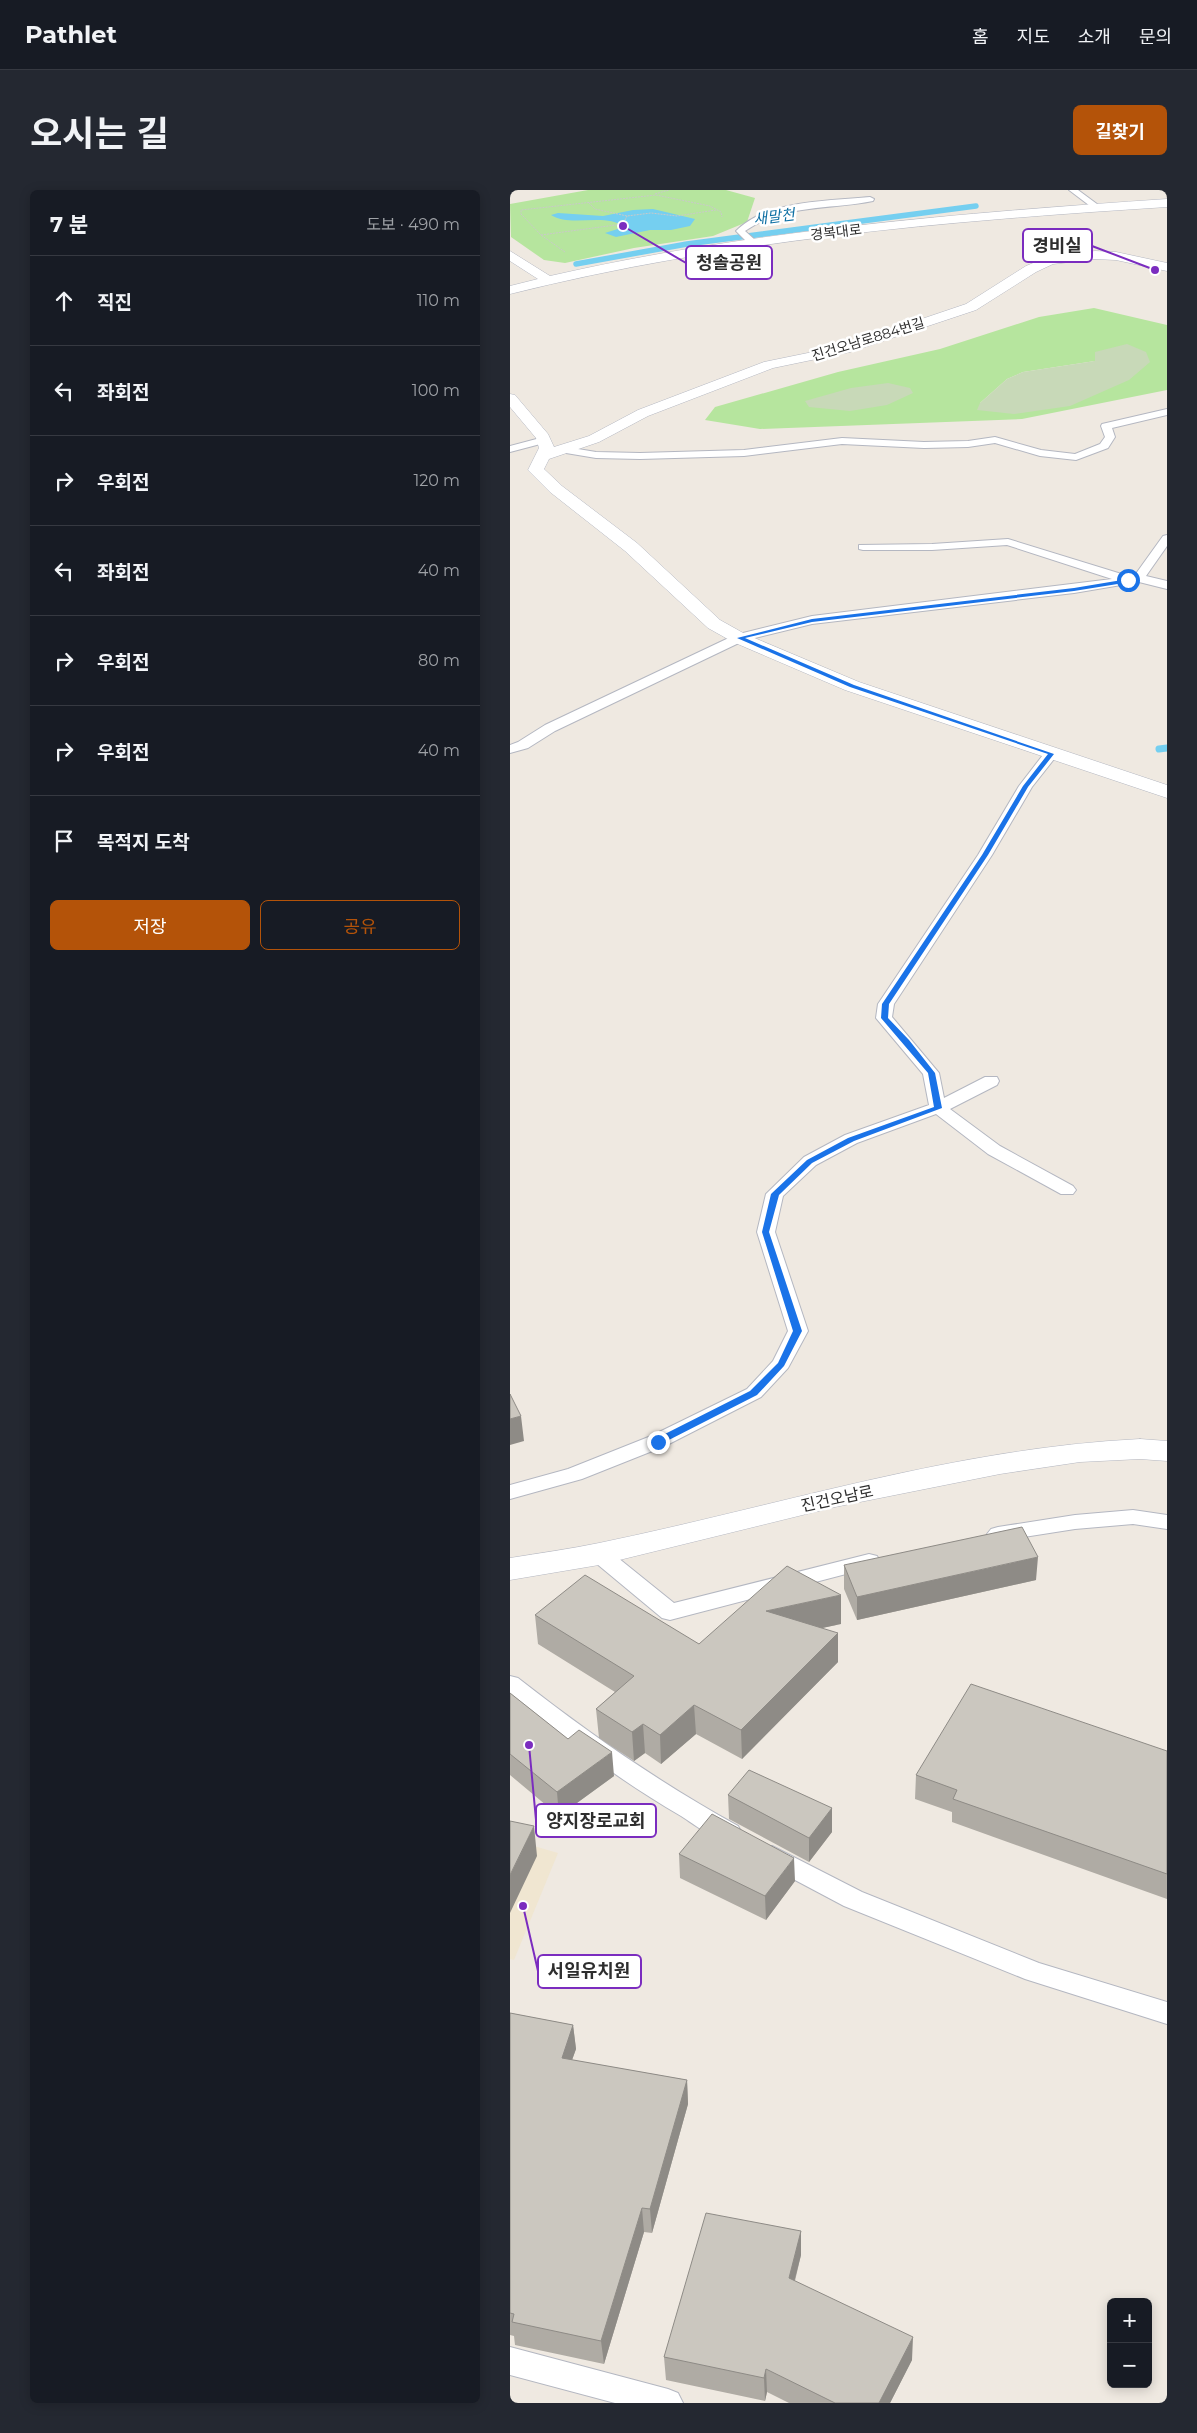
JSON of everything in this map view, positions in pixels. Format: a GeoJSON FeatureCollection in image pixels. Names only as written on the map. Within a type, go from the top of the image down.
{"type":"FeatureCollection","features":[{"type":"Feature","properties":{"kind":"street","name":"경복대로"},"geometry":{"type":"LineString","coordinates":[[510,290],[747,237],[961,217],[1167,203]]}},
{"type":"Feature","properties":{"kind":"street"},"geometry":{"type":"LineString","coordinates":[[1070,257],[1126,249]]}},
{"type":"Feature","properties":{"kind":"street","name":"진건오남로884번길"},"geometry":{"type":"LineString","coordinates":[[543,449],[566,450],[594,438],[643,412],[769,365],[845,349],[971,307],[1031,269],[1050,261],[1095,255],[1116,256],[1167,267]]}},
{"type":"Feature","properties":{"kind":"street"},"geometry":{"type":"LineString","coordinates":[[515,258],[548,280]]}},
{"type":"Feature","properties":{"kind":"street"},"geometry":{"type":"LineString","coordinates":[[510,398],[543,449],[536,470],[556,489],[631,547],[714,624],[739,638],[852,686],[1167,792]]}},
{"type":"Feature","properties":{"kind":"street","name":"진건오남로"},"geometry":{"type":"LineString","coordinates":[[510,1569],[599,1554],[835,1498],[1000,1464],[1080,1452],[1140,1449],[1167,1451]]}},
{"type":"Feature","properties":{"kind":"lane"},"geometry":{"type":"LineString","coordinates":[[1074,190],[1097,207]]}},
{"type":"Feature","properties":{"kind":"lane"},"geometry":{"type":"LineString","coordinates":[[747,237],[740,231],[762,216],[779,210],[870,199]]}},
{"type":"Feature","properties":{"kind":"lane"},"geometry":{"type":"LineString","coordinates":[[566,450],[596,455],[640,456],[744,453],[842,441],[924,445],[968,444],[995,440],[1040,453],[1076,457],[1104,446],[1110,437],[1106,426],[1167,412]]}},
{"type":"Feature","properties":{"kind":"lane"},"geometry":{"type":"LineString","coordinates":[[518,434],[543,449]]}},
{"type":"Feature","properties":{"kind":"lane"},"geometry":{"type":"LineString","coordinates":[[510,449],[543,449]]}},
{"type":"Feature","properties":{"kind":"lane"},"geometry":{"type":"LineString","coordinates":[[510,749],[523,745],[550,728],[739,638],[812,620],[1074,589],[1134,579],[1167,538]]}},
{"type":"Feature","properties":{"kind":"lane"},"geometry":{"type":"LineString","coordinates":[[863,547],[932,547],[1008,542],[1134,579],[1167,585]]}},
{"type":"Feature","properties":{"kind":"lane"},"geometry":{"type":"LineString","coordinates":[[1051,754],[1026,786],[985,855],[886,1004],[884,1018],[931,1073],[938,1108],[994,1150],[1066,1190]]}},
{"type":"Feature","properties":{"kind":"lane"},"geometry":{"type":"LineString","coordinates":[[510,1492],[575,1474],[658,1442],[754,1393],[781,1364],[798,1331],[766,1232],[775,1194],[810,1161],[851,1140],[938,1108],[990,1081]]}},
{"type":"Feature","properties":{"kind":"lane"},"geometry":{"type":"LineString","coordinates":[[974,1538],[1075,1522],[1133,1517],[1167,1522]]}},
{"type":"Feature","properties":{"kind":"lane"},"geometry":{"type":"LineString","coordinates":[[599,1554],[670,1612],[832,1569],[889,1556]]}},
{"type":"Feature","properties":{"kind":"lane"},"geometry":{"type":"LineString","coordinates":[[510,1684],[590,1746],[687,1810],[853,1899],[1034,1972],[1167,2013]]}},
{"type":"Feature","properties":{"kind":"lane"},"geometry":{"type":"LineString","coordinates":[[510,2361],[668,2403]]}},
{"type":"Feature","properties":{"kind":"path"},"geometry":{"type":"LineString","coordinates":[[515,258],[571,254],[555,247],[541,235],[521,214],[521,210],[533,207],[652,195],[669,190]]}},
{"type":"Feature","properties":{"kind":"path"},"geometry":{"type":"LineString","coordinates":[[652,195],[710,206],[721,212],[722,219]]}},
{"type":"Feature","properties":{"kind":"path"},"geometry":{"type":"LineString","coordinates":[[589,202],[595,209],[627,216],[651,213],[677,216],[716,210]]}},
{"type":"Feature","properties":{"kind":"path"},"geometry":{"type":"LineString","coordinates":[[541,235],[622,224],[627,216]]}},
{"type":"Feature","properties":{"kind":"shaded area"},"geometry":{"type":"Polygon","coordinates":[[[510,1839],[558,1853],[514,1960],[510,1959],[510,1839]]]}},
{"type":"Feature","properties":{"kind":"green space"},"geometry":{"type":"Polygon","coordinates":[[[588,190],[726,190],[755,198],[747,222],[713,236],[634,248],[565,263],[544,260],[511,237],[510,204],[588,190]]]}},
{"type":"Feature","properties":{"kind":"green space"},"geometry":{"type":"Polygon","coordinates":[[[1094,308],[1167,325],[1167,390],[1022,419],[760,429],[705,420],[715,407],[838,372],[940,349],[1039,317],[1094,308]],[[1095,361],[1023,372],[1007,379],[980,403],[1095,361]]]}},
{"type":"Feature","properties":{"kind":"green space"},"geometry":{"type":"Polygon","coordinates":[[[1127,344],[1146,352],[1150,362],[1129,380],[1070,406],[1014,414],[977,410],[980,403],[1007,379],[1023,372],[1095,361],[1095,352],[1127,344]]]}},
{"type":"Feature","properties":{"kind":"green space"},"geometry":{"type":"Polygon","coordinates":[[[888,383],[910,388],[913,393],[887,405],[850,411],[809,407],[805,401],[851,388],[888,383]]]}},
{"type":"Feature","properties":{"kind":"water"},"geometry":{"type":"Polygon","coordinates":[[[653,209],[695,219],[690,226],[671,230],[650,230],[616,237],[605,233],[624,227],[616,223],[598,220],[559,219],[551,215],[558,213],[603,216],[633,210],[653,209]]]}},
{"type":"Feature","properties":{"kind":"building"},"geometry":{"type":"Polygon","coordinates":[[[510,1394],[521,1416],[510,1419],[510,1394]]]}},
{"type":"Feature","properties":{"kind":"building"},"geometry":{"type":"Polygon","coordinates":[[[1022,1527],[1038,1557],[857,1597],[844,1565],[1022,1527]]]}},
{"type":"Feature","properties":{"kind":"building"},"geometry":{"type":"Polygon","coordinates":[[[787,1566],[841,1595],[766,1611],[838,1633],[741,1730],[694,1705],[660,1735],[643,1724],[632,1732],[596,1709],[634,1676],[535,1615],[585,1575],[699,1644],[787,1566]]]}},
{"type":"Feature","properties":{"kind":"building"},"geometry":{"type":"Polygon","coordinates":[[[971,1684],[1167,1751],[1167,1874],[953,1799],[957,1790],[916,1775],[971,1684]]]}},
{"type":"Feature","properties":{"kind":"building"},"geometry":{"type":"Polygon","coordinates":[[[510,1693],[568,1739],[579,1730],[612,1752],[557,1792],[510,1754],[510,1693]]]}},
{"type":"Feature","properties":{"kind":"building"},"geometry":{"type":"Polygon","coordinates":[[[749,1770],[832,1808],[809,1838],[728,1795],[749,1770]]]}},
{"type":"Feature","properties":{"kind":"building"},"geometry":{"type":"Polygon","coordinates":[[[712,1814],[794,1858],[765,1896],[679,1854],[712,1814]]]}},
{"type":"Feature","properties":{"kind":"building"},"geometry":{"type":"Polygon","coordinates":[[[510,1821],[534,1826],[510,1875],[510,1821]]]}},
{"type":"Feature","properties":{"kind":"building"},"geometry":{"type":"Polygon","coordinates":[[[510,2013],[573,2025],[562,2058],[687,2080],[650,2209],[642,2208],[601,2341],[512,2322],[514,2314],[510,2313],[510,2013]]]}},
{"type":"Feature","properties":{"kind":"building"},"geometry":{"type":"Polygon","coordinates":[[[706,2213],[801,2231],[789,2278],[913,2337],[879,2403],[835,2403],[766,2369],[764,2378],[664,2357],[706,2213]]]}},
{"type":"Feature","properties":{"kind":"waterway","name":"새말천"},"geometry":{"type":"LineString","coordinates":[[576,264],[687,244],[976,206]]}},
{"type":"Feature","properties":{"kind":"waterway"},"geometry":{"type":"LineString","coordinates":[[1159,749],[1167,748]]}},
{"type":"Feature","properties":{"kind":"place","name":"청솔공원"},"geometry":{"type":"Point","coordinates":[623,226]}},
{"type":"Feature","properties":{"kind":"place","name":"경비실"},"geometry":{"type":"Point","coordinates":[1155,270]}},
{"type":"Feature","properties":{"kind":"place","name":"양지장로교회"},"geometry":{"type":"Point","coordinates":[529,1745]}},
{"type":"Feature","properties":{"kind":"place","name":"서일유치원"},"geometry":{"type":"Point","coordinates":[523,1906]}},
{"type":"Feature","properties":{"kind":"route"},"geometry":{"type":"LineString","coordinates":[[658,1442],[754,1393],[781,1364],[798,1331],[766,1232],[775,1194],[810,1161],[851,1140],[938,1108],[931,1073],[884,1018],[886,1004],[985,855],[1026,786],[1051,754],[852,686],[739,638],[812,620],[1074,589],[1128,580]]}}]}
